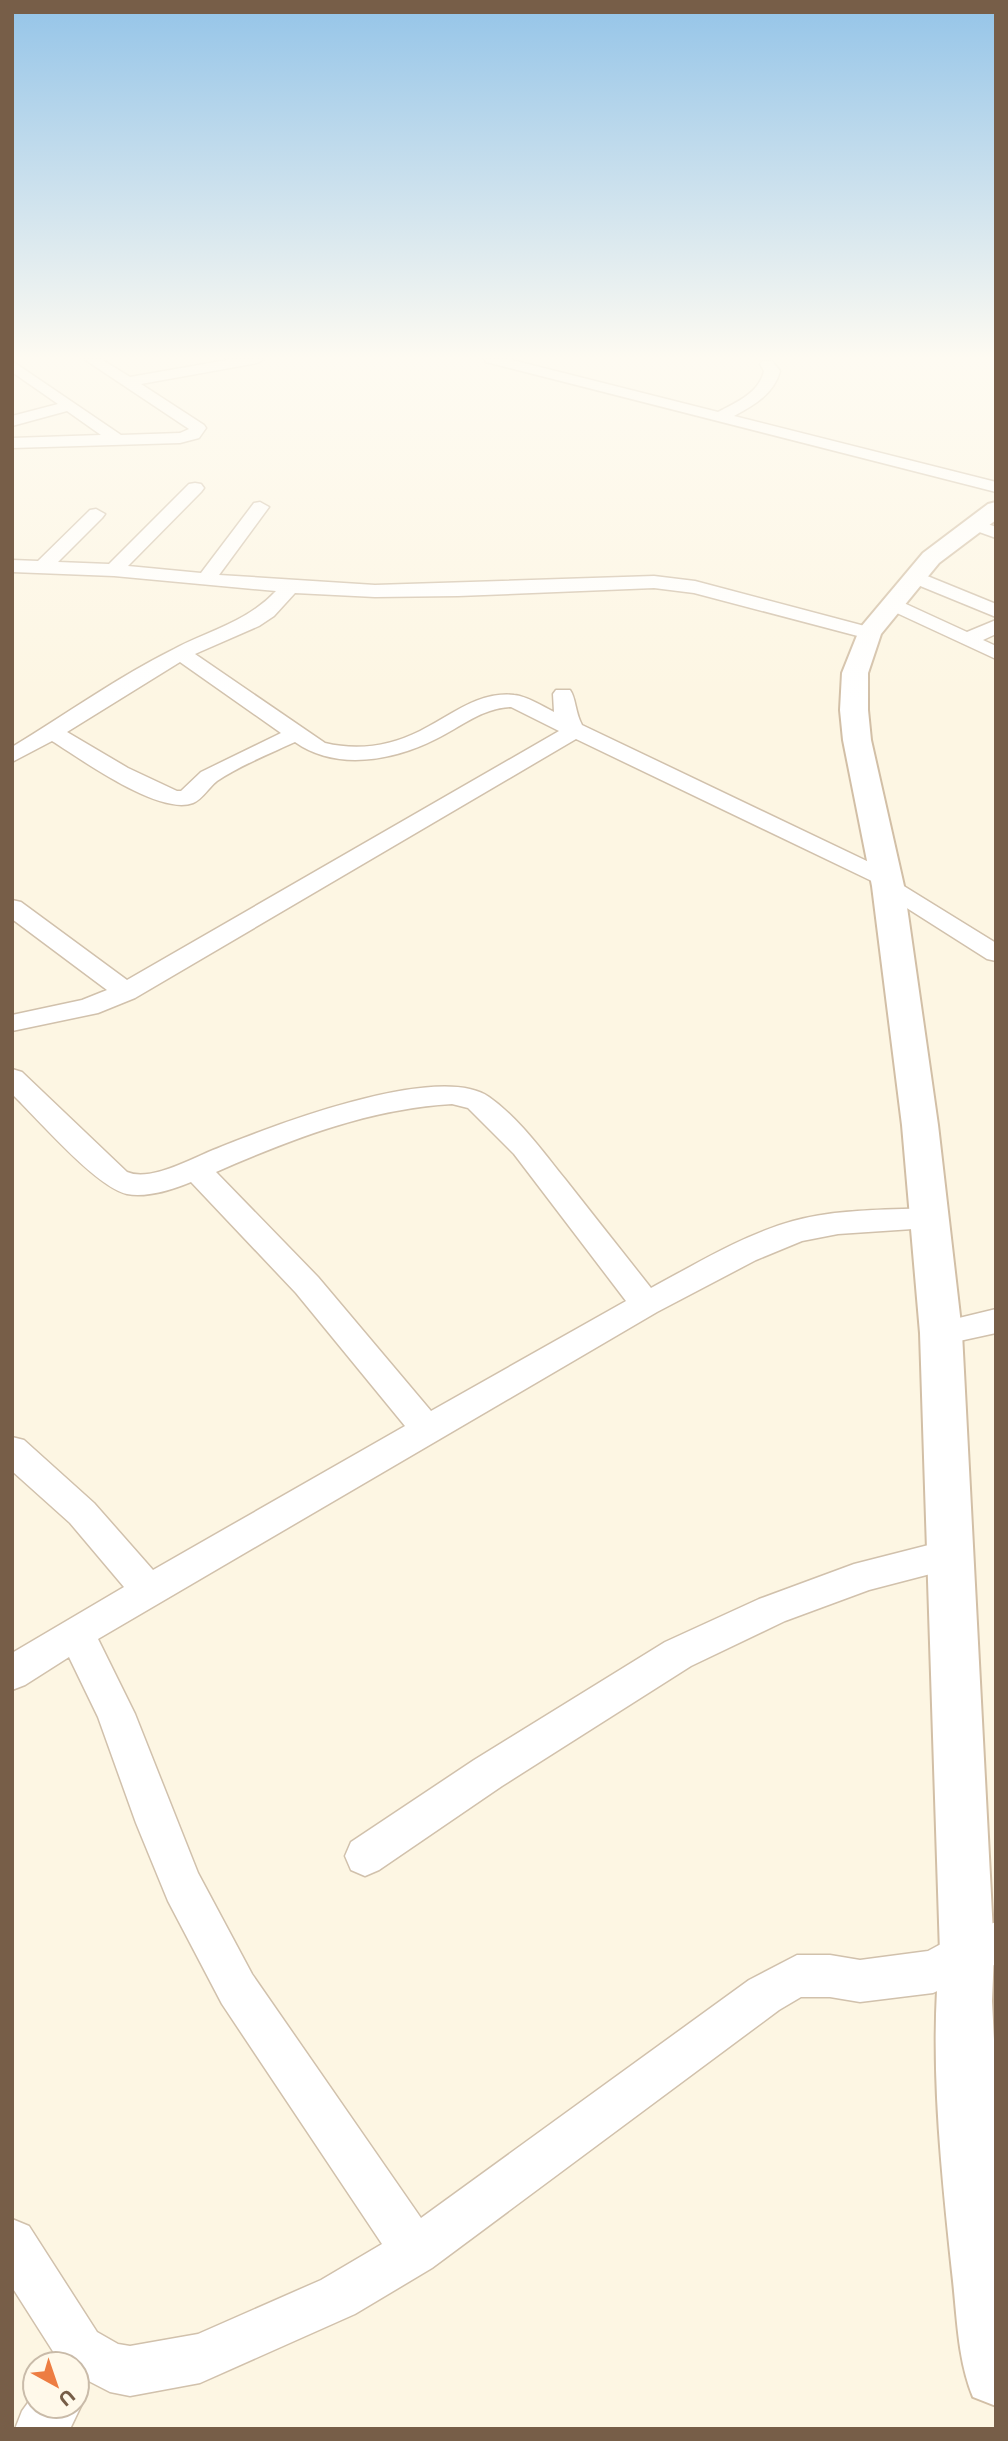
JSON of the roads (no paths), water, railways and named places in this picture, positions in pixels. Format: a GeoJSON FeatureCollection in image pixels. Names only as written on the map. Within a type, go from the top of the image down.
{"type":"FeatureCollection","features":[{"type":"Feature","properties":{"kind":"street"},"geometry":{"type":"LineString","coordinates":[[942,473],[996,486]]}},
{"type":"Feature","properties":{"kind":"street"},"geometry":{"type":"LineString","coordinates":[[114,570],[195,488]]}},
{"type":"Feature","properties":{"kind":"street"},"geometry":{"type":"LineString","coordinates":[[207,578],[260,507]]}},
{"type":"Feature","properties":{"kind":"street"},"geometry":{"type":"LineString","coordinates":[[43,567],[96,514]]}},
{"type":"Feature","properties":{"kind":"street"},"geometry":{"type":"LineString","coordinates":[[988,522],[931,558],[892,605],[856,673],[854,710],[857,740],[886,882],[920,1125],[941,1333],[952,1554],[981,1948],[964,2004],[970,2156],[978,2244],[996,2374]]}},
{"type":"Feature","properties":{"kind":"street"},"geometry":{"type":"LineString","coordinates":[[12,566],[114,570],[290,587],[458,590],[654,582],[892,605],[996,611]]}},
{"type":"Feature","properties":{"kind":"street"},"geometry":{"type":"LineString","coordinates":[[12,757],[180,653],[251,622],[267,612],[290,587]]}},
{"type":"Feature","properties":{"kind":"street"},"geometry":{"type":"LineString","coordinates":[[892,605],[996,653]]}},
{"type":"Feature","properties":{"kind":"street"},"geometry":{"type":"LineString","coordinates":[[967,640],[996,626]]}},
{"type":"Feature","properties":{"kind":"street"},"geometry":{"type":"LineString","coordinates":[[180,653],[317,748],[335,754],[379,752],[423,737],[477,706],[514,701],[886,882],[996,954]]}},
{"type":"Feature","properties":{"kind":"street"},"geometry":{"type":"LineString","coordinates":[[564,694],[564,712],[574,731]]}},
{"type":"Feature","properties":{"kind":"street"},"geometry":{"type":"LineString","coordinates":[[12,1023],[89,1007],[127,992],[574,731]]}},
{"type":"Feature","properties":{"kind":"street"},"geometry":{"type":"LineString","coordinates":[[52,732],[159,795],[180,799],[188,797],[200,783],[224,768],[296,734]]}},
{"type":"Feature","properties":{"kind":"street"},"geometry":{"type":"LineString","coordinates":[[12,907],[127,992]]}},
{"type":"Feature","properties":{"kind":"street"},"geometry":{"type":"LineString","coordinates":[[12,1078],[124,1182],[144,1186],[169,1180],[284,1132],[338,1115],[421,1097],[452,1095],[471,1099],[487,1109],[524,1147],[646,1304]]}},
{"type":"Feature","properties":{"kind":"street"},"geometry":{"type":"LineString","coordinates":[[196,1169],[307,1285],[427,1429]]}},
{"type":"Feature","properties":{"kind":"street"},"geometry":{"type":"LineString","coordinates":[[12,1673],[149,1590],[427,1429],[646,1304],[746,1252],[796,1231],[838,1223],[929,1218]]}},
{"type":"Feature","properties":{"kind":"street"},"geometry":{"type":"LineString","coordinates":[[941,1333],[996,1321]]}},
{"type":"Feature","properties":{"kind":"street"},"geometry":{"type":"LineString","coordinates":[[12,1450],[82,1513],[149,1590]]}},
{"type":"Feature","properties":{"kind":"street"},"geometry":{"type":"LineString","coordinates":[[365,1856],[488,1773],[678,1654],[772,1610],[867,1575],[952,1554]]}},
{"type":"Feature","properties":{"kind":"street"},"geometry":{"type":"LineString","coordinates":[[76,1633],[116,1714],[183,1887],[237,1989],[415,2251]]}},
{"type":"Feature","properties":{"kind":"street"},"geometry":{"type":"LineString","coordinates":[[91,2361],[130,2371],[200,2358],[338,2297],[415,2251],[764,1995],[797,1976],[830,1976],[860,1981],[905,1977],[933,1972],[981,1948]]}},
{"type":"Feature","properties":{"kind":"street"},"geometry":{"type":"LineString","coordinates":[[12,2243],[73,2350]]}}]}
